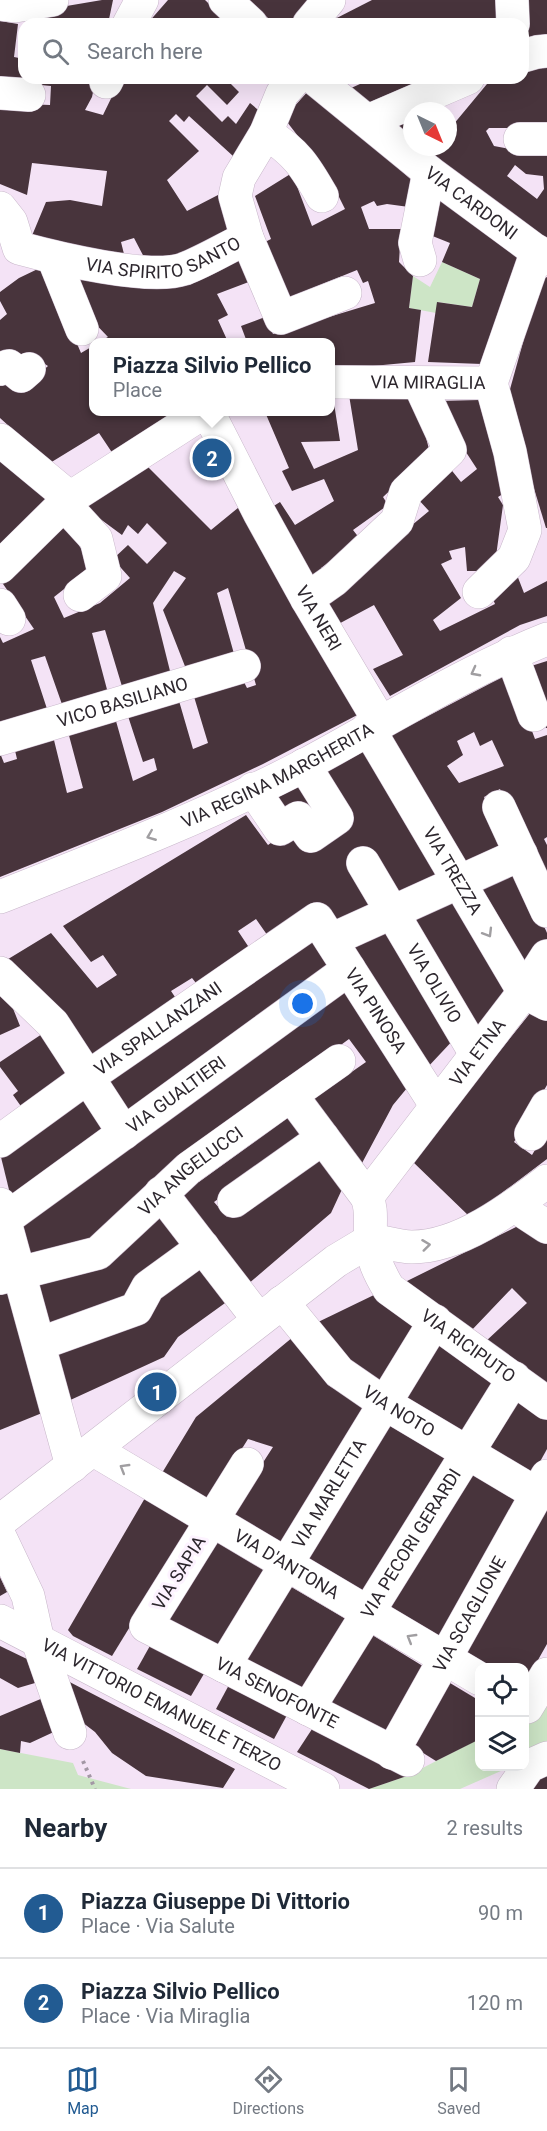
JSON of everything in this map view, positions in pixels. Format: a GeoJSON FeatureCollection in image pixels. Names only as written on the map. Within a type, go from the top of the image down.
{"type":"FeatureCollection","features":[{"type":"Feature","properties":{"kind":"street"},"geometry":{"type":"LineString","coordinates":[[132,18],[142,0]]}},
{"type":"Feature","properties":{"kind":"street"},"geometry":{"type":"LineString","coordinates":[[225,0],[244,18]]}},
{"type":"Feature","properties":{"kind":"street"},"geometry":{"type":"LineString","coordinates":[[314,18],[329,0]]}},
{"type":"Feature","properties":{"kind":"street"},"geometry":{"type":"LineString","coordinates":[[512,0],[513,18]]}},
{"type":"Feature","properties":{"kind":"street"},"geometry":{"type":"LineString","coordinates":[[529,54],[547,51]]}},
{"type":"Feature","properties":{"kind":"street","name":"VIA SPIRITO SANTO"},"geometry":{"type":"LineString","coordinates":[[0,208],[11,222],[9,258],[53,257],[149,273],[182,270],[247,238],[235,196],[239,178],[266,133],[282,94],[291,84]]}},
{"type":"Feature","properties":{"kind":"street","name":"VIA CARDONI"},"geometry":{"type":"LineString","coordinates":[[333,84],[368,121],[429,172],[542,255]]}},
{"type":"Feature","properties":{"kind":"street"},"geometry":{"type":"LineString","coordinates":[[368,121],[454,84]]}},
{"type":"Feature","properties":{"kind":"street"},"geometry":{"type":"LineString","coordinates":[[266,133],[287,147],[305,165],[322,196]]}},
{"type":"Feature","properties":{"kind":"street"},"geometry":{"type":"LineString","coordinates":[[420,260],[415,243],[429,172]]}},
{"type":"Feature","properties":{"kind":"street"},"geometry":{"type":"LineString","coordinates":[[247,238],[281,318],[345,293]]}},
{"type":"Feature","properties":{"kind":"street","name":"VIA MIRAGLIA"},"geometry":{"type":"LineString","coordinates":[[335,382],[491,383],[542,255]]}},
{"type":"Feature","properties":{"kind":"street"},"geometry":{"type":"LineString","coordinates":[[53,257],[82,329]]}},
{"type":"Feature","properties":{"kind":"street"},"geometry":{"type":"LineString","coordinates":[[307,599],[334,580],[397,521],[406,492],[450,450],[419,383]]}},
{"type":"Feature","properties":{"kind":"street"},"geometry":{"type":"LineString","coordinates":[[479,592],[514,558],[525,530],[510,452],[491,383]]}},
{"type":"Feature","properties":{"kind":"street"},"geometry":{"type":"LineString","coordinates":[[0,567],[67,501],[198,416]]}},
{"type":"Feature","properties":{"kind":"street","name":"VIA NERI"},"geometry":{"type":"LineString","coordinates":[[209,416],[260,514],[336,647],[374,725]]}},
{"type":"Feature","properties":{"kind":"street"},"geometry":{"type":"LineString","coordinates":[[0,440],[67,501],[96,539],[105,576],[80,595]]}},
{"type":"Feature","properties":{"kind":"street","name":"VIA REGINA MARGHERITA"},"geometry":{"type":"LineString","coordinates":[[0,897],[167,830],[304,765],[374,725],[511,653],[547,639]]}},
{"type":"Feature","properties":{"kind":"street"},"geometry":{"type":"LineString","coordinates":[[511,653],[534,715]]}},
{"type":"Feature","properties":{"kind":"street","name":"VICO BASILIANO"},"geometry":{"type":"LineString","coordinates":[[0,739],[244,666]]}},
{"type":"Feature","properties":{"kind":"street","name":"VIA TREZZA"},"geometry":{"type":"LineString","coordinates":[[374,725],[458,883],[535,998]]}},
{"type":"Feature","properties":{"kind":"street"},"geometry":{"type":"LineString","coordinates":[[253,789],[280,829],[298,818],[311,836],[337,818],[304,765]]}},
{"type":"Feature","properties":{"kind":"street"},"geometry":{"type":"LineString","coordinates":[[499,807],[547,911]]}},
{"type":"Feature","properties":{"kind":"street","name":"VIA SPALLANZANI"},"geometry":{"type":"LineString","coordinates":[[0,1141],[88,1077],[324,929],[392,913],[521,854]]}},
{"type":"Feature","properties":{"kind":"street","name":"VIA OLIVIO"},"geometry":{"type":"LineString","coordinates":[[363,863],[476,1053]]}},
{"type":"Feature","properties":{"kind":"street","name":"VIA PINOSA"},"geometry":{"type":"LineString","coordinates":[[324,929],[436,1105]]}},
{"type":"Feature","properties":{"kind":"street","name":"VIA ETNA"},"geometry":{"type":"LineString","coordinates":[[359,1186],[403,1148],[476,1053],[535,998],[547,956]]}},
{"type":"Feature","properties":{"kind":"street","name":"VIA GUALTIERI"},"geometry":{"type":"LineString","coordinates":[[2,1212],[124,1133],[349,969]]}},
{"type":"Feature","properties":{"kind":"street"},"geometry":{"type":"LineString","coordinates":[[0,973],[52,1024],[124,1133]]}},
{"type":"Feature","properties":{"kind":"street","name":"VIA ANGELUCCI"},"geometry":{"type":"LineString","coordinates":[[9,1276],[98,1253],[189,1168],[339,1061]]}},
{"type":"Feature","properties":{"kind":"street"},"geometry":{"type":"LineString","coordinates":[[291,1095],[359,1186],[371,1208],[371,1240]]}},
{"type":"Feature","properties":{"kind":"street"},"geometry":{"type":"LineString","coordinates":[[234,1201],[323,1138]]}},
{"type":"Feature","properties":{"kind":"street"},"geometry":{"type":"LineString","coordinates":[[0,1521],[336,1261],[371,1240],[411,1247],[441,1243],[478,1227],[515,1206],[547,1181]]}},
{"type":"Feature","properties":{"kind":"street","name":"VIA NOTO"},"geometry":{"type":"LineString","coordinates":[[161,1193],[238,1292],[271,1311],[339,1372],[384,1403],[468,1453],[542,1485]]}},
{"type":"Feature","properties":{"kind":"street"},"geometry":{"type":"LineString","coordinates":[[515,1206],[547,1227]]}},
{"type":"Feature","properties":{"kind":"street"},"geometry":{"type":"LineString","coordinates":[[2,1212],[9,1276],[39,1344],[57,1407],[83,1458]]}},
{"type":"Feature","properties":{"kind":"street","name":"VIA RICIPUTO"},"geometry":{"type":"LineString","coordinates":[[371,1240],[378,1272],[389,1288],[547,1403]]}},
{"type":"Feature","properties":{"kind":"street"},"geometry":{"type":"LineString","coordinates":[[39,1344],[136,1309],[148,1287],[203,1247]]}},
{"type":"Feature","properties":{"kind":"street","name":"VIA MARLETTA"},"geometry":{"type":"LineString","coordinates":[[224,1666],[435,1321]]}},
{"type":"Feature","properties":{"kind":"street","name":"VIA PECORI GERARDI"},"geometry":{"type":"LineString","coordinates":[[308,1709],[514,1378]]}},
{"type":"Feature","properties":{"kind":"street","name":"VIA D'ANTONA"},"geometry":{"type":"LineString","coordinates":[[83,1458],[154,1485],[475,1676]]}},
{"type":"Feature","properties":{"kind":"street","name":"VIA SAPIA"},"geometry":{"type":"LineString","coordinates":[[146,1626],[247,1464]]}},
{"type":"Feature","properties":{"kind":"street","name":"VIA SCAGLIONE"},"geometry":{"type":"LineString","coordinates":[[400,1756],[445,1658],[542,1485]]}},
{"type":"Feature","properties":{"kind":"street"},"geometry":{"type":"LineString","coordinates":[[0,1537],[28,1596],[38,1641],[70,1733]]}},
{"type":"Feature","properties":{"kind":"street","name":"VIA VITTORIO EMANUELE TERZO"},"geometry":{"type":"LineString","coordinates":[[0,1621],[322,1789]]}},
{"type":"Feature","properties":{"kind":"street","name":"VIA SENOFONTE"},"geometry":{"type":"LineString","coordinates":[[146,1626],[400,1756]]}},
{"type":"Feature","properties":{"kind":"street"},"geometry":{"type":"LineString","coordinates":[[529,1701],[547,1674]]}},
{"type":"Feature","properties":{"kind":"street"},"geometry":{"type":"LineString","coordinates":[[513,1789],[529,1766],[547,1758]]}},
{"type":"Feature","properties":{"kind":"path"},"geometry":{"type":"LineString","coordinates":[[88,1772],[95,1789]]}},
{"type":"Feature","properties":{"kind":"green space"},"geometry":{"type":"Polygon","coordinates":[[[442,262],[480,279],[472,307],[438,302],[436,313],[409,308],[413,276],[430,287],[442,262]]]}},
{"type":"Feature","properties":{"kind":"green space"},"geometry":{"type":"Polygon","coordinates":[[[547,1707],[547,1750],[529,1758],[529,1717],[529,1714],[547,1707]]]}},
{"type":"Feature","properties":{"kind":"green space"},"geometry":{"type":"Polygon","coordinates":[[[475,1741],[475,1771],[501,1771],[460,1789],[369,1789],[407,1776],[475,1741]]]}},
{"type":"Feature","properties":{"kind":"green space"},"geometry":{"type":"Polygon","coordinates":[[[0,1749],[73,1763],[78,1775],[131,1789],[0,1789],[0,1749]]]}},
{"type":"Feature","properties":{"kind":"building"},"geometry":{"type":"Polygon","coordinates":[[[113,0],[109,18],[42,18],[43,10],[113,0]]]}},
{"type":"Feature","properties":{"kind":"building"},"geometry":{"type":"Polygon","coordinates":[[[168,0],[205,0],[224,18],[152,18],[168,0]]]}},
{"type":"Feature","properties":{"kind":"building"},"geometry":{"type":"Polygon","coordinates":[[[247,0],[311,0],[299,18],[268,18],[247,0]]]}},
{"type":"Feature","properties":{"kind":"building"},"geometry":{"type":"Polygon","coordinates":[[[372,0],[500,0],[501,18],[337,18],[372,0]]]}},
{"type":"Feature","properties":{"kind":"building"},"geometry":{"type":"Polygon","coordinates":[[[525,0],[547,0],[547,36],[529,37],[529,18],[526,18],[525,0]]]}},
{"type":"Feature","properties":{"kind":"building"},"geometry":{"type":"Polygon","coordinates":[[[0,21],[18,24],[14,57],[18,58],[18,83],[0,81],[0,21]]]}},
{"type":"Feature","properties":{"kind":"building"},"geometry":{"type":"Polygon","coordinates":[[[547,66],[547,128],[489,128],[486,131],[494,146],[530,153],[547,153],[547,241],[434,156],[457,156],[457,120],[487,84],[529,84],[529,70],[547,66]],[[515,165],[507,176],[537,199],[544,189],[543,176],[526,174],[515,165]]]}},
{"type":"Feature","properties":{"kind":"building"},"geometry":{"type":"Polygon","coordinates":[[[31,84],[95,84],[92,97],[85,110],[103,115],[118,84],[231,84],[239,92],[227,105],[207,85],[196,96],[222,122],[228,116],[236,124],[250,103],[263,114],[233,156],[189,116],[184,122],[176,114],[169,121],[199,151],[167,180],[187,211],[218,195],[233,236],[184,259],[146,261],[134,238],[121,242],[126,262],[31,238],[46,202],[70,200],[102,206],[107,171],[32,163],[27,195],[0,184],[0,103],[50,105],[51,86],[31,84]]]}},
{"type":"Feature","properties":{"kind":"building"},"geometry":{"type":"Polygon","coordinates":[[[360,84],[432,84],[375,108],[349,89],[360,84]]]}},
{"type":"Feature","properties":{"kind":"building"},"geometry":{"type":"Polygon","coordinates":[[[309,90],[414,182],[409,207],[387,204],[377,206],[374,201],[361,207],[369,229],[401,229],[399,262],[413,276],[409,308],[421,310],[415,362],[335,370],[335,338],[246,338],[241,326],[265,317],[273,334],[375,303],[368,281],[363,283],[357,270],[283,300],[261,244],[271,239],[255,196],[292,173],[312,226],[345,209],[328,175],[284,118],[309,90]]]}},
{"type":"Feature","properties":{"kind":"building"},"geometry":{"type":"Polygon","coordinates":[[[403,116],[403,132],[391,122],[403,116]]]}},
{"type":"Feature","properties":{"kind":"building"},"geometry":{"type":"Polygon","coordinates":[[[434,196],[521,258],[482,364],[428,362],[437,302],[472,307],[480,279],[442,262],[450,243],[425,233],[434,196]]]}},
{"type":"Feature","properties":{"kind":"building"},"geometry":{"type":"Polygon","coordinates":[[[242,254],[254,280],[217,294],[228,315],[218,320],[226,338],[106,338],[108,337],[86,314],[71,271],[242,254]]]}},
{"type":"Feature","properties":{"kind":"building"},"geometry":{"type":"Polygon","coordinates":[[[44,266],[81,353],[89,348],[89,416],[170,416],[115,457],[99,433],[50,463],[0,418],[0,377],[38,375],[48,366],[32,356],[22,364],[15,350],[0,360],[0,320],[7,314],[0,301],[0,292],[19,278],[44,266]]]}},
{"type":"Feature","properties":{"kind":"building"},"geometry":{"type":"Polygon","coordinates":[[[547,277],[546,528],[507,400],[540,281],[547,277]]]}},
{"type":"Feature","properties":{"kind":"building"},"geometry":{"type":"Polygon","coordinates":[[[349,395],[416,399],[430,453],[383,497],[388,505],[353,530],[360,539],[321,568],[326,579],[308,589],[266,511],[280,502],[295,525],[334,501],[324,479],[292,491],[282,471],[289,468],[267,416],[335,416],[335,410],[340,441],[301,442],[314,469],[358,450],[349,395]]]}},
{"type":"Feature","properties":{"kind":"building"},"geometry":{"type":"Polygon","coordinates":[[[480,400],[506,492],[498,497],[503,505],[494,571],[467,571],[465,547],[449,551],[452,559],[441,564],[461,598],[433,620],[440,631],[495,604],[491,594],[517,575],[524,593],[547,581],[547,616],[520,625],[390,696],[373,669],[403,655],[374,605],[331,628],[317,604],[429,511],[417,498],[449,467],[461,482],[477,469],[445,420],[437,401],[480,400]]]}},
{"type":"Feature","properties":{"kind":"building"},"geometry":{"type":"Polygon","coordinates":[[[0,460],[48,498],[0,549],[0,460]]]}},
{"type":"Feature","properties":{"kind":"building"},"geometry":{"type":"Polygon","coordinates":[[[143,462],[211,530],[244,503],[365,711],[263,764],[162,812],[0,877],[0,753],[4,763],[17,759],[13,742],[52,732],[67,793],[83,788],[67,728],[114,714],[133,781],[157,770],[154,758],[143,762],[126,710],[177,694],[193,749],[208,743],[192,690],[240,674],[247,688],[256,685],[228,588],[217,593],[236,661],[188,674],[163,610],[186,578],[174,571],[153,603],[172,679],[124,693],[105,630],[92,633],[109,697],[64,710],[45,656],[31,660],[49,715],[0,729],[0,637],[3,643],[34,629],[1,581],[67,525],[92,567],[54,597],[64,618],[100,603],[130,578],[113,559],[128,545],[147,564],[167,543],[147,523],[138,534],[128,525],[122,535],[84,507],[143,462]]]}},
{"type":"Feature","properties":{"kind":"building"},"geometry":{"type":"Polygon","coordinates":[[[547,661],[547,728],[546,728],[528,667],[547,661]]]}},
{"type":"Feature","properties":{"kind":"building"},"geometry":{"type":"Polygon","coordinates":[[[510,673],[535,739],[547,735],[547,837],[544,839],[547,845],[547,893],[500,789],[484,797],[510,849],[465,869],[388,737],[510,673]],[[474,732],[457,741],[463,755],[447,766],[459,783],[504,766],[492,740],[480,746],[474,732]]]}},
{"type":"Feature","properties":{"kind":"building"},"geometry":{"type":"Polygon","coordinates":[[[366,748],[442,879],[337,928],[320,903],[270,939],[256,919],[238,931],[252,952],[200,988],[192,978],[171,991],[179,1003],[92,1065],[0,964],[51,933],[97,988],[117,975],[103,955],[91,962],[63,926],[246,815],[268,845],[282,835],[310,846],[320,773],[366,748]]]}},
{"type":"Feature","properties":{"kind":"building"},"geometry":{"type":"Polygon","coordinates":[[[306,779],[328,817],[288,815],[276,797],[306,779]]]}},
{"type":"Feature","properties":{"kind":"building"},"geometry":{"type":"Polygon","coordinates":[[[518,868],[547,933],[547,940],[525,972],[472,888],[518,868]]]}},
{"type":"Feature","properties":{"kind":"building"},"geometry":{"type":"Polygon","coordinates":[[[455,896],[512,995],[478,1037],[406,917],[455,896]]]}},
{"type":"Feature","properties":{"kind":"building"},"geometry":{"type":"Polygon","coordinates":[[[386,926],[456,1037],[426,1069],[344,944],[386,926]]]}},
{"type":"Feature","properties":{"kind":"building"},"geometry":{"type":"Polygon","coordinates":[[[315,930],[337,968],[126,1121],[101,1081],[315,930]]]}},
{"type":"Feature","properties":{"kind":"building"},"geometry":{"type":"Polygon","coordinates":[[[348,987],[412,1082],[393,1105],[361,1165],[310,1101],[366,1062],[349,1039],[160,1178],[104,1234],[24,1263],[14,1227],[348,987]]]}},
{"type":"Feature","properties":{"kind":"building"},"geometry":{"type":"Polygon","coordinates":[[[0,989],[12,1006],[20,1026],[0,1035],[0,989]]]}},
{"type":"Feature","properties":{"kind":"building"},"geometry":{"type":"Polygon","coordinates":[[[535,1007],[547,1014],[547,1085],[514,1142],[532,1155],[547,1130],[547,1159],[470,1217],[412,1161],[535,1007]]]}},
{"type":"Feature","properties":{"kind":"building"},"geometry":{"type":"Polygon","coordinates":[[[45,1032],[75,1076],[25,1112],[13,1095],[18,1091],[0,1067],[0,1062],[45,1032]]]}},
{"type":"Feature","properties":{"kind":"building"},"geometry":{"type":"Polygon","coordinates":[[[85,1092],[112,1131],[12,1202],[0,1153],[85,1092]]]}},
{"type":"Feature","properties":{"kind":"building"},"geometry":{"type":"Polygon","coordinates":[[[290,1116],[305,1136],[214,1202],[227,1217],[319,1153],[344,1185],[331,1213],[247,1285],[176,1193],[193,1176],[199,1182],[290,1116]]]}},
{"type":"Feature","properties":{"kind":"building"},"geometry":{"type":"Polygon","coordinates":[[[161,1207],[190,1245],[134,1299],[42,1333],[28,1281],[161,1207]]]}},
{"type":"Feature","properties":{"kind":"building"},"geometry":{"type":"Polygon","coordinates":[[[520,1225],[547,1243],[547,1387],[485,1342],[527,1303],[512,1288],[470,1332],[403,1283],[520,1225]]]}},
{"type":"Feature","properties":{"kind":"building"},"geometry":{"type":"Polygon","coordinates":[[[202,1260],[232,1298],[178,1337],[164,1357],[66,1402],[48,1351],[152,1296],[202,1260]]]}},
{"type":"Feature","properties":{"kind":"building"},"geometry":{"type":"Polygon","coordinates":[[[11,1282],[47,1411],[0,1430],[0,1285],[11,1282]]]}},
{"type":"Feature","properties":{"kind":"building"},"geometry":{"type":"Polygon","coordinates":[[[376,1294],[420,1327],[382,1387],[350,1363],[314,1324],[376,1294]]]}},
{"type":"Feature","properties":{"kind":"building"},"geometry":{"type":"Polygon","coordinates":[[[293,1337],[328,1385],[369,1410],[283,1545],[230,1514],[273,1447],[248,1439],[209,1501],[162,1473],[196,1417],[293,1337]]]}},
{"type":"Feature","properties":{"kind":"building"},"geometry":{"type":"Polygon","coordinates":[[[438,1340],[500,1384],[461,1436],[401,1400],[438,1340]]]}},
{"type":"Feature","properties":{"kind":"building"},"geometry":{"type":"Polygon","coordinates":[[[512,1397],[547,1420],[547,1449],[531,1478],[482,1450],[512,1397]]]}},
{"type":"Feature","properties":{"kind":"building"},"geometry":{"type":"Polygon","coordinates":[[[389,1421],[449,1454],[363,1595],[305,1559],[389,1421]]]}},
{"type":"Feature","properties":{"kind":"building"},"geometry":{"type":"Polygon","coordinates":[[[470,1469],[521,1497],[441,1641],[385,1607],[470,1469]]]}},
{"type":"Feature","properties":{"kind":"building"},"geometry":{"type":"Polygon","coordinates":[[[145,1498],[191,1527],[112,1656],[73,1636],[68,1630],[145,1498]]]}},
{"type":"Feature","properties":{"kind":"building"},"geometry":{"type":"Polygon","coordinates":[[[547,1505],[547,1644],[529,1676],[529,1663],[476,1663],[464,1656],[547,1505]]]}},
{"type":"Feature","properties":{"kind":"building"},"geometry":{"type":"Polygon","coordinates":[[[215,1541],[267,1572],[218,1649],[165,1622],[215,1541]]]}},
{"type":"Feature","properties":{"kind":"building"},"geometry":{"type":"Polygon","coordinates":[[[0,1577],[7,1592],[0,1596],[0,1577]]]}},
{"type":"Feature","properties":{"kind":"building"},"geometry":{"type":"Polygon","coordinates":[[[288,1585],[346,1619],[302,1692],[244,1662],[288,1585]]]}},
{"type":"Feature","properties":{"kind":"building"},"geometry":{"type":"Polygon","coordinates":[[[369,1633],[426,1668],[387,1735],[326,1704],[369,1633]]]}},
{"type":"Feature","properties":{"kind":"building"},"geometry":{"type":"Polygon","coordinates":[[[151,1644],[205,1672],[191,1696],[137,1669],[151,1644]]]}},
{"type":"Feature","properties":{"kind":"building"},"geometry":{"type":"Polygon","coordinates":[[[0,1646],[29,1660],[35,1683],[18,1688],[0,1678],[0,1646]]]}},
{"type":"Feature","properties":{"kind":"building"},"geometry":{"type":"Polygon","coordinates":[[[60,1677],[235,1769],[223,1788],[146,1776],[112,1753],[95,1732],[78,1719],[60,1677]]]}},
{"type":"Feature","properties":{"kind":"building"},"geometry":{"type":"Polygon","coordinates":[[[230,1683],[287,1715],[274,1739],[216,1709],[230,1683]]]}},
{"type":"Feature","properties":{"kind":"building"},"geometry":{"type":"Polygon","coordinates":[[[450,1683],[475,1698],[475,1742],[436,1761],[412,1746],[450,1683]]]}},
{"type":"Feature","properties":{"kind":"building"},"geometry":{"type":"Polygon","coordinates":[[[43,1698],[58,1730],[30,1743],[21,1741],[20,1753],[0,1749],[0,1716],[43,1698]]]}},
{"type":"Feature","properties":{"kind":"building"},"geometry":{"type":"Polygon","coordinates":[[[314,1726],[407,1776],[369,1789],[297,1752],[314,1726]]]}},
{"type":"Feature","properties":{"kind":"building"},"geometry":{"type":"Polygon","coordinates":[[[547,1767],[547,1789],[530,1789],[547,1767]]]}},
{"type":"Feature","properties":{"kind":"place","name":"Piazza Silvio Pellico"},"geometry":{"type":"Point","coordinates":[212,458]}},
{"type":"Feature","properties":{"kind":"place","name":"Piazza Giuseppe Di Vittorio"},"geometry":{"type":"Point","coordinates":[157,1392]}}]}
